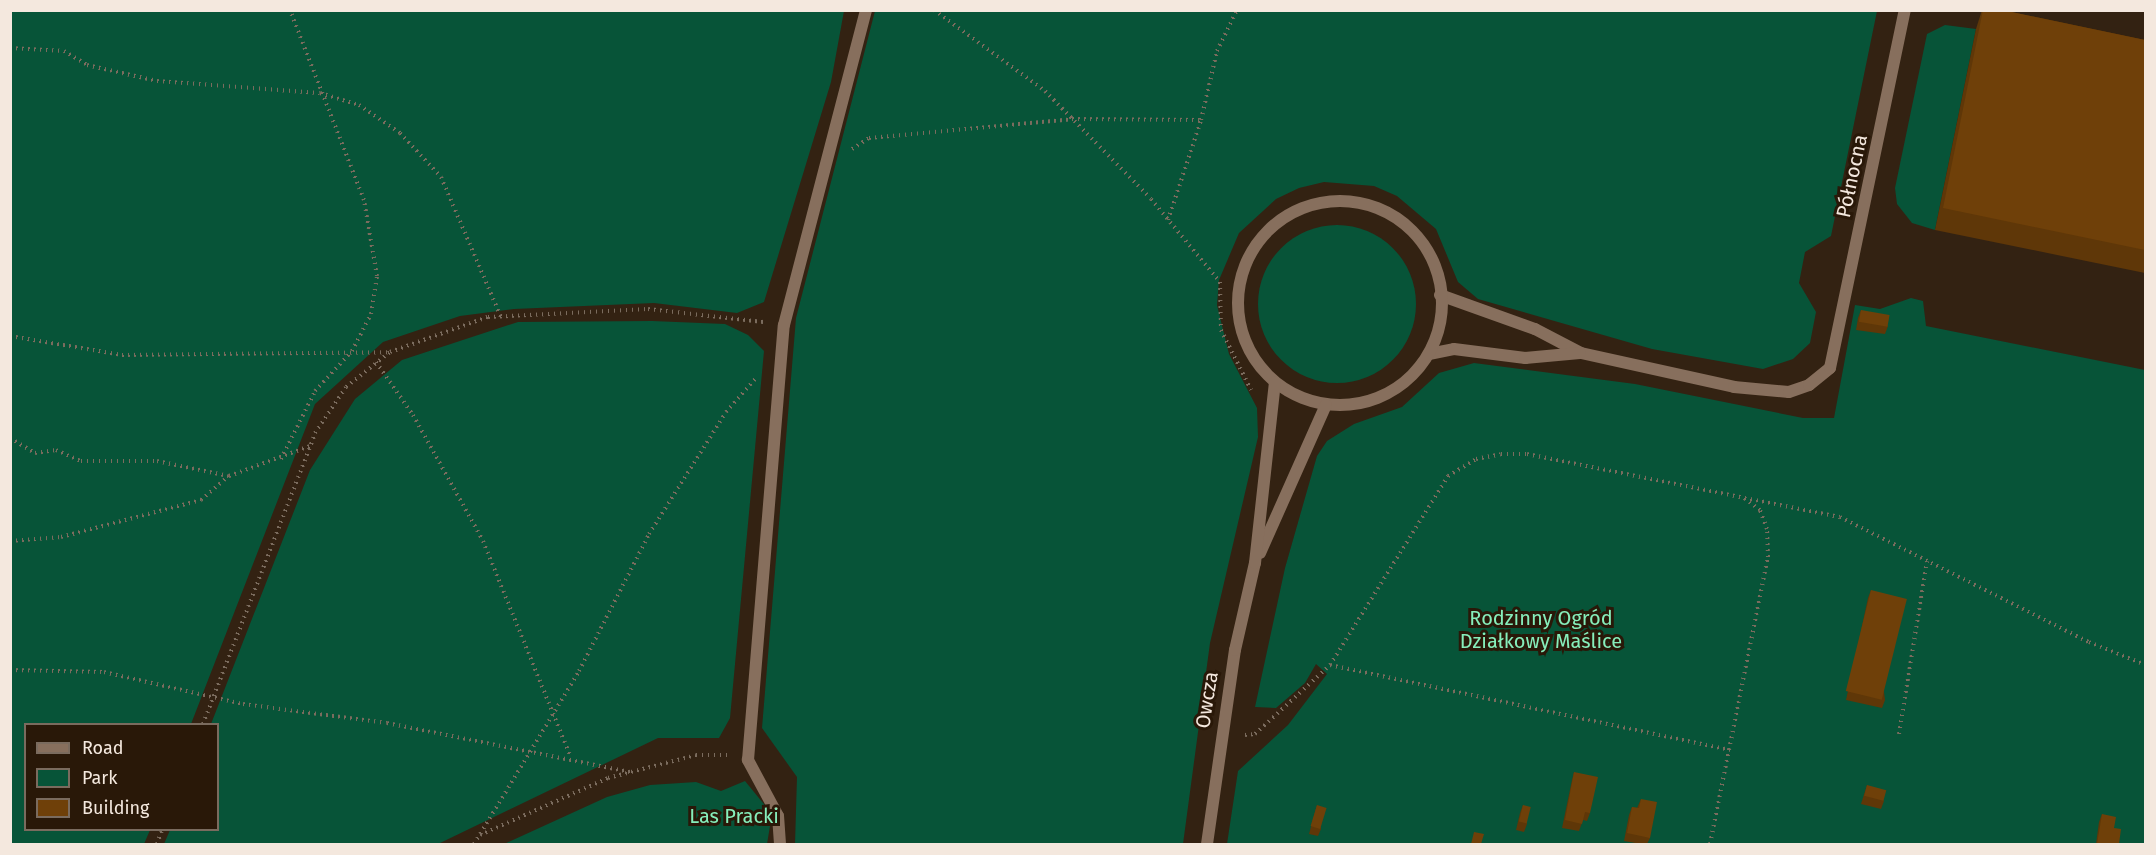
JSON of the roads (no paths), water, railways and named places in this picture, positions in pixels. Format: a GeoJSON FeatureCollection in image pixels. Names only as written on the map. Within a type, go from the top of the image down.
{"type":"FeatureCollection","features":[{"type":"Feature","properties":{"kind":"street"},"geometry":{"type":"LineString","coordinates":[[780,844],[778,816],[748,760],[784,325],[822,171],[866,10]]}},
{"type":"Feature","properties":{"kind":"street","name":"Północna"},"geometry":{"type":"LineString","coordinates":[[1581,353],[1734,387],[1789,392],[1830,368],[1905,10]]}},
{"type":"Feature","properties":{"kind":"street"},"geometry":{"type":"LineString","coordinates":[[1324,201],[1357,201],[1389,212],[1415,233],[1434,260],[1440,295],[1440,325],[1429,354],[1410,378],[1386,395],[1356,404],[1326,405],[1275,382],[1254,357],[1241,326],[1239,292],[1248,260],[1266,232],[1292,212],[1324,201]]}},
{"type":"Feature","properties":{"kind":"street"},"geometry":{"type":"LineString","coordinates":[[1440,295],[1535,329],[1581,353]]}},
{"type":"Feature","properties":{"kind":"street"},"geometry":{"type":"LineString","coordinates":[[1429,354],[1454,350],[1525,358],[1581,353]]}},
{"type":"Feature","properties":{"kind":"street","name":"Owcza"},"geometry":{"type":"LineString","coordinates":[[1207,844],[1221,739],[1255,563],[1275,382]]}},
{"type":"Feature","properties":{"kind":"street","name":"Owcza"},"geometry":{"type":"LineString","coordinates":[[1255,563],[1326,405]]}},
{"type":"Feature","properties":{"kind":"park label","name":"Rodzinny Ogród Działkowy Maślice"},"geometry":{"type":"Point","coordinates":[1541,630]}},
{"type":"Feature","properties":{"kind":"park label","name":"Las Pracki"},"geometry":{"type":"Point","coordinates":[734,816]}}]}
